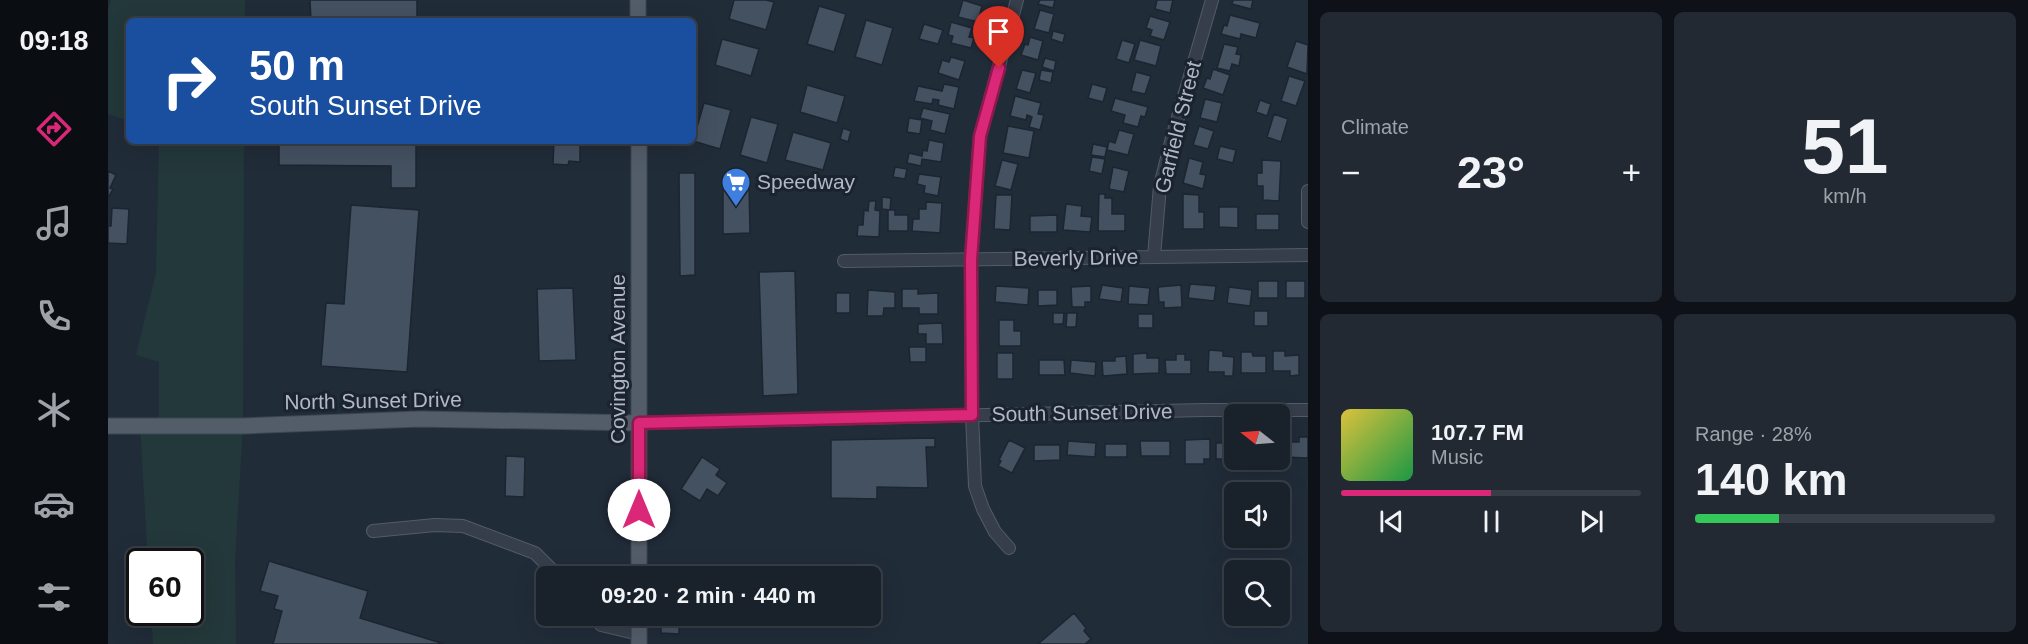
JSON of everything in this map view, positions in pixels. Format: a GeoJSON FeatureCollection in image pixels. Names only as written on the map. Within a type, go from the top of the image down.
{"type":"FeatureCollection","features":[{"type":"Feature","properties":{"kind":"main road"},"geometry":{"type":"LineString","coordinates":[[638,0],[638,18]]}},
{"type":"Feature","properties":{"kind":"main road","name":"Covington Avenue"},"geometry":{"type":"LineString","coordinates":[[639,144],[639,566]]}},
{"type":"Feature","properties":{"kind":"main road","name":"North Sunset Drive"},"geometry":{"type":"LineString","coordinates":[[108,426],[243,426],[419,419],[639,423]]}},
{"type":"Feature","properties":{"kind":"street"},"geometry":{"type":"LineString","coordinates":[[1009,548],[995,532],[982,509],[975,486],[971,260],[980,136],[1017,0]]}},
{"type":"Feature","properties":{"kind":"street","name":"Garfield Street"},"geometry":{"type":"LineString","coordinates":[[1154,257],[1160,186],[1212,0]]}},
{"type":"Feature","properties":{"kind":"street"},"geometry":{"type":"LineString","coordinates":[[1308,191],[1308,222]]}},
{"type":"Feature","properties":{"kind":"street","name":"Beverly Drive"},"geometry":{"type":"LineString","coordinates":[[844,261],[1308,255]]}},
{"type":"Feature","properties":{"kind":"street","name":"South Sunset Drive"},"geometry":{"type":"LineString","coordinates":[[639,423],[1308,410]]}},
{"type":"Feature","properties":{"kind":"street"},"geometry":{"type":"LineString","coordinates":[[373,531],[435,525],[462,525],[535,553],[548,566]]}},
{"type":"Feature","properties":{"kind":"street"},"geometry":{"type":"LineString","coordinates":[[604,626],[639,639]]}},
{"type":"Feature","properties":{"kind":"green space"},"geometry":{"type":"Polygon","coordinates":[[[111,0],[245,0],[245,18],[126,18],[126,120],[108,114],[108,10],[111,0]]]}},
{"type":"Feature","properties":{"kind":"green space"},"geometry":{"type":"Polygon","coordinates":[[[159,144],[244,144],[243,426],[235,560],[236,644],[153,644],[152,626],[204,626],[204,548],[147,548],[140,426],[159,426],[159,362],[136,355],[156,273],[159,144]]]}},
{"type":"Feature","properties":{"kind":"building"},"geometry":{"type":"Polygon","coordinates":[[[310,0],[417,0],[417,18],[311,18],[310,0]]]}},
{"type":"Feature","properties":{"kind":"building"},"geometry":{"type":"Polygon","coordinates":[[[734,0],[774,2],[766,30],[729,19],[734,0]]]}},
{"type":"Feature","properties":{"kind":"building"},"geometry":{"type":"Polygon","coordinates":[[[963,0],[982,6],[978,22],[958,17],[963,0]]]}},
{"type":"Feature","properties":{"kind":"building"},"geometry":{"type":"Polygon","coordinates":[[[1040,0],[1055,0],[1053,8],[1038,4],[1040,0]]]}},
{"type":"Feature","properties":{"kind":"building"},"geometry":{"type":"Polygon","coordinates":[[[1157,0],[1173,0],[1170,13],[1155,9],[1157,0]]]}},
{"type":"Feature","properties":{"kind":"building"},"geometry":{"type":"Polygon","coordinates":[[[1233,0],[1253,0],[1251,9],[1232,4],[1233,0]]]}},
{"type":"Feature","properties":{"kind":"building"},"geometry":{"type":"Polygon","coordinates":[[[819,6],[846,14],[834,52],[807,44],[819,6]]]}},
{"type":"Feature","properties":{"kind":"building"},"geometry":{"type":"Polygon","coordinates":[[[1040,10],[1054,14],[1049,33],[1034,29],[1040,10]]]}},
{"type":"Feature","properties":{"kind":"building"},"geometry":{"type":"Polygon","coordinates":[[[1230,15],[1260,23],[1256,38],[1241,34],[1240,39],[1221,34],[1224,25],[1227,26],[1230,15]]]}},
{"type":"Feature","properties":{"kind":"building"},"geometry":{"type":"Polygon","coordinates":[[[1150,16],[1170,22],[1164,40],[1150,36],[1152,30],[1146,28],[1150,16]]]}},
{"type":"Feature","properties":{"kind":"building"},"geometry":{"type":"Polygon","coordinates":[[[866,20],[893,28],[882,65],[855,57],[866,20]]]}},
{"type":"Feature","properties":{"kind":"building"},"geometry":{"type":"Polygon","coordinates":[[[951,22],[972,28],[969,37],[974,38],[971,48],[951,43],[953,36],[948,35],[951,22]]]}},
{"type":"Feature","properties":{"kind":"building"},"geometry":{"type":"Polygon","coordinates":[[[924,24],[943,30],[938,44],[919,39],[924,24]]]}},
{"type":"Feature","properties":{"kind":"building"},"geometry":{"type":"Polygon","coordinates":[[[1053,31],[1065,34],[1063,43],[1051,39],[1053,31]]]}},
{"type":"Feature","properties":{"kind":"building"},"geometry":{"type":"Polygon","coordinates":[[[1030,37],[1043,41],[1038,60],[1021,55],[1030,37]]]}},
{"type":"Feature","properties":{"kind":"building"},"geometry":{"type":"Polygon","coordinates":[[[722,39],[759,49],[751,76],[715,65],[722,39]]]}},
{"type":"Feature","properties":{"kind":"building"},"geometry":{"type":"Polygon","coordinates":[[[1122,40],[1135,44],[1129,63],[1116,59],[1122,40]]]}},
{"type":"Feature","properties":{"kind":"building"},"geometry":{"type":"Polygon","coordinates":[[[1140,40],[1161,46],[1156,66],[1134,60],[1140,40]]]}},
{"type":"Feature","properties":{"kind":"building"},"geometry":{"type":"Polygon","coordinates":[[[1296,41],[1308,45],[1307,74],[1287,67],[1296,41]]]}},
{"type":"Feature","properties":{"kind":"building"},"geometry":{"type":"Polygon","coordinates":[[[1224,44],[1238,47],[1236,54],[1241,55],[1239,66],[1232,64],[1230,71],[1217,68],[1224,44]]]}},
{"type":"Feature","properties":{"kind":"building"},"geometry":{"type":"Polygon","coordinates":[[[951,57],[965,61],[959,80],[938,73],[942,60],[949,62],[951,57]]]}},
{"type":"Feature","properties":{"kind":"building"},"geometry":{"type":"Polygon","coordinates":[[[1045,58],[1056,61],[1054,71],[1042,67],[1045,58]]]}},
{"type":"Feature","properties":{"kind":"building"},"geometry":{"type":"Polygon","coordinates":[[[1213,69],[1230,75],[1223,95],[1203,88],[1207,78],[1210,79],[1213,69]]]}},
{"type":"Feature","properties":{"kind":"building"},"geometry":{"type":"Polygon","coordinates":[[[1022,70],[1036,73],[1030,93],[1016,89],[1022,70]]]}},
{"type":"Feature","properties":{"kind":"building"},"geometry":{"type":"Polygon","coordinates":[[[1041,70],[1053,72],[1051,83],[1039,80],[1041,70]]]}},
{"type":"Feature","properties":{"kind":"building"},"geometry":{"type":"Polygon","coordinates":[[[1136,72],[1151,76],[1145,94],[1131,91],[1136,72]]]}},
{"type":"Feature","properties":{"kind":"building"},"geometry":{"type":"Polygon","coordinates":[[[1289,76],[1305,81],[1296,106],[1281,101],[1289,76]]]}},
{"type":"Feature","properties":{"kind":"building"},"geometry":{"type":"Polygon","coordinates":[[[944,84],[959,87],[954,109],[938,105],[939,100],[933,99],[932,104],[914,101],[918,86],[942,91],[944,84]]]}},
{"type":"Feature","properties":{"kind":"building"},"geometry":{"type":"Polygon","coordinates":[[[1092,84],[1107,88],[1103,102],[1088,98],[1092,84]]]}},
{"type":"Feature","properties":{"kind":"building"},"geometry":{"type":"Polygon","coordinates":[[[807,85],[845,96],[837,123],[800,112],[807,85]]]}},
{"type":"Feature","properties":{"kind":"building"},"geometry":{"type":"Polygon","coordinates":[[[1015,96],[1041,103],[1038,114],[1044,115],[1040,130],[1029,127],[1032,117],[1027,115],[1026,120],[1010,116],[1015,96]]]}},
{"type":"Feature","properties":{"kind":"building"},"geometry":{"type":"Polygon","coordinates":[[[1115,98],[1148,107],[1145,117],[1141,116],[1138,127],[1123,123],[1125,115],[1111,111],[1115,98]]]}},
{"type":"Feature","properties":{"kind":"building"},"geometry":{"type":"Polygon","coordinates":[[[1205,99],[1222,103],[1217,122],[1200,118],[1205,99]]]}},
{"type":"Feature","properties":{"kind":"building"},"geometry":{"type":"Polygon","coordinates":[[[1260,100],[1271,104],[1267,116],[1256,112],[1260,100]]]}},
{"type":"Feature","properties":{"kind":"building"},"geometry":{"type":"Polygon","coordinates":[[[704,103],[731,110],[720,149],[696,142],[696,131],[704,103]]]}},
{"type":"Feature","properties":{"kind":"building"},"geometry":{"type":"Polygon","coordinates":[[[923,108],[950,114],[945,134],[930,130],[932,121],[920,118],[923,108]]]}},
{"type":"Feature","properties":{"kind":"building"},"geometry":{"type":"Polygon","coordinates":[[[1274,114],[1288,119],[1281,142],[1267,137],[1274,114]]]}},
{"type":"Feature","properties":{"kind":"building"},"geometry":{"type":"Polygon","coordinates":[[[751,117],[778,124],[767,163],[740,155],[751,117]]]}},
{"type":"Feature","properties":{"kind":"building"},"geometry":{"type":"Polygon","coordinates":[[[909,118],[922,120],[920,134],[907,132],[909,118]]]}},
{"type":"Feature","properties":{"kind":"building"},"geometry":{"type":"Polygon","coordinates":[[[1008,126],[1034,131],[1029,158],[1003,153],[1008,126]]]}},
{"type":"Feature","properties":{"kind":"building"},"geometry":{"type":"Polygon","coordinates":[[[1199,126],[1214,131],[1208,149],[1193,145],[1199,126]]]}},
{"type":"Feature","properties":{"kind":"building"},"geometry":{"type":"Polygon","coordinates":[[[843,128],[851,131],[848,142],[840,139],[843,128]]]}},
{"type":"Feature","properties":{"kind":"building"},"geometry":{"type":"Polygon","coordinates":[[[1119,130],[1134,134],[1128,155],[1107,150],[1109,141],[1115,143],[1119,130]]]}},
{"type":"Feature","properties":{"kind":"building"},"geometry":{"type":"Polygon","coordinates":[[[793,132],[831,143],[823,170],[785,160],[793,132]]]}},
{"type":"Feature","properties":{"kind":"building"},"geometry":{"type":"Polygon","coordinates":[[[929,140],[944,143],[941,162],[922,159],[921,166],[907,163],[909,153],[922,156],[923,150],[927,151],[929,140]]]}},
{"type":"Feature","properties":{"kind":"building"},"geometry":{"type":"Polygon","coordinates":[[[279,144],[416,144],[416,188],[391,188],[391,166],[279,165],[279,144]]]}},
{"type":"Feature","properties":{"kind":"building"},"geometry":{"type":"Polygon","coordinates":[[[554,144],[580,144],[580,162],[569,161],[568,165],[553,164],[554,144]]]}},
{"type":"Feature","properties":{"kind":"building"},"geometry":{"type":"Polygon","coordinates":[[[1093,144],[1107,147],[1105,157],[1091,155],[1093,144]]]}},
{"type":"Feature","properties":{"kind":"building"},"geometry":{"type":"Polygon","coordinates":[[[1220,146],[1236,150],[1233,163],[1217,159],[1220,146]]]}},
{"type":"Feature","properties":{"kind":"building"},"geometry":{"type":"Polygon","coordinates":[[[1092,157],[1105,159],[1102,174],[1089,171],[1092,157]]]}},
{"type":"Feature","properties":{"kind":"building"},"geometry":{"type":"Polygon","coordinates":[[[1189,158],[1203,162],[1200,174],[1206,175],[1203,189],[1183,183],[1189,158]]]}},
{"type":"Feature","properties":{"kind":"building"},"geometry":{"type":"Polygon","coordinates":[[[1002,160],[1018,164],[1011,190],[995,186],[1002,160]]]}},
{"type":"Feature","properties":{"kind":"building"},"geometry":{"type":"Polygon","coordinates":[[[1262,160],[1281,161],[1279,201],[1263,200],[1263,186],[1257,186],[1257,173],[1262,173],[1262,160]]]}},
{"type":"Feature","properties":{"kind":"building"},"geometry":{"type":"Polygon","coordinates":[[[895,167],[907,169],[905,179],[893,177],[895,167]]]}},
{"type":"Feature","properties":{"kind":"building"},"geometry":{"type":"Polygon","coordinates":[[[1113,167],[1129,171],[1124,192],[1109,189],[1113,167]]]}},
{"type":"Feature","properties":{"kind":"building"},"geometry":{"type":"Polygon","coordinates":[[[108,171],[116,175],[108,198],[108,171]]]}},
{"type":"Feature","properties":{"kind":"building","name":"Speedway"},"geometry":{"type":"Polygon","coordinates":[[[679,173],[695,173],[695,275],[680,276],[679,173]]]}},
{"type":"Feature","properties":{"kind":"building"},"geometry":{"type":"Polygon","coordinates":[[[919,174],[941,177],[938,196],[924,193],[925,186],[917,184],[919,174]]]}},
{"type":"Feature","properties":{"kind":"building","name":"Speedway"},"geometry":{"type":"Polygon","coordinates":[[[723,181],[749,181],[750,233],[723,234],[723,181]]]}},
{"type":"Feature","properties":{"kind":"building"},"geometry":{"type":"Polygon","coordinates":[[[1099,194],[1105,194],[1105,198],[1112,198],[1112,214],[1125,214],[1125,231],[1098,231],[1099,194]]]}},
{"type":"Feature","properties":{"kind":"building"},"geometry":{"type":"Polygon","coordinates":[[[1183,194],[1199,195],[1199,212],[1204,212],[1204,229],[1183,229],[1183,194]]]}},
{"type":"Feature","properties":{"kind":"building"},"geometry":{"type":"Polygon","coordinates":[[[996,195],[1012,195],[1010,230],[994,229],[996,195]]]}},
{"type":"Feature","properties":{"kind":"building"},"geometry":{"type":"Polygon","coordinates":[[[882,197],[891,198],[890,210],[882,209],[882,197]]]}},
{"type":"Feature","properties":{"kind":"building"},"geometry":{"type":"Polygon","coordinates":[[[869,201],[876,201],[875,210],[880,211],[879,237],[857,236],[858,225],[863,225],[864,210],[868,211],[869,201]]]}},
{"type":"Feature","properties":{"kind":"building"},"geometry":{"type":"Polygon","coordinates":[[[926,202],[942,203],[940,233],[912,231],[913,219],[919,219],[919,209],[926,209],[926,202]]]}},
{"type":"Feature","properties":{"kind":"building"},"geometry":{"type":"Polygon","coordinates":[[[1066,204],[1082,206],[1081,216],[1092,217],[1090,232],[1063,230],[1066,204]]]}},
{"type":"Feature","properties":{"kind":"building"},"geometry":{"type":"Polygon","coordinates":[[[351,205],[419,210],[407,372],[321,366],[326,303],[344,304],[351,205]]]}},
{"type":"Feature","properties":{"kind":"building"},"geometry":{"type":"Polygon","coordinates":[[[1219,207],[1238,207],[1238,228],[1219,227],[1219,207]]]}},
{"type":"Feature","properties":{"kind":"building"},"geometry":{"type":"Polygon","coordinates":[[[112,208],[129,209],[127,244],[108,243],[108,226],[111,226],[112,208]]]}},
{"type":"Feature","properties":{"kind":"building"},"geometry":{"type":"Polygon","coordinates":[[[888,210],[895,210],[895,215],[908,215],[908,231],[888,231],[888,210]]]}},
{"type":"Feature","properties":{"kind":"building"},"geometry":{"type":"Polygon","coordinates":[[[1256,214],[1279,214],[1279,230],[1256,230],[1256,214]]]}},
{"type":"Feature","properties":{"kind":"building"},"geometry":{"type":"Polygon","coordinates":[[[1057,215],[1057,232],[1030,232],[1030,216],[1057,215]]]}},
{"type":"Feature","properties":{"kind":"building"},"geometry":{"type":"Polygon","coordinates":[[[795,271],[798,394],[763,396],[759,272],[795,271]]]}},
{"type":"Feature","properties":{"kind":"building"},"geometry":{"type":"Polygon","coordinates":[[[1258,281],[1278,281],[1278,298],[1258,298],[1258,281]]]}},
{"type":"Feature","properties":{"kind":"building"},"geometry":{"type":"Polygon","coordinates":[[[1286,281],[1305,281],[1305,298],[1286,298],[1286,281]]]}},
{"type":"Feature","properties":{"kind":"building"},"geometry":{"type":"Polygon","coordinates":[[[1190,284],[1216,286],[1214,301],[1188,298],[1190,284]]]}},
{"type":"Feature","properties":{"kind":"building"},"geometry":{"type":"Polygon","coordinates":[[[1102,285],[1123,288],[1121,302],[1099,299],[1102,285]]]}},
{"type":"Feature","properties":{"kind":"building"},"geometry":{"type":"Polygon","coordinates":[[[1181,285],[1182,307],[1164,308],[1164,302],[1159,302],[1158,287],[1181,285]]]}},
{"type":"Feature","properties":{"kind":"building"},"geometry":{"type":"Polygon","coordinates":[[[996,286],[1029,288],[1028,305],[995,302],[996,286]]]}},
{"type":"Feature","properties":{"kind":"building"},"geometry":{"type":"Polygon","coordinates":[[[1091,286],[1091,302],[1085,302],[1085,307],[1072,307],[1071,287],[1091,286]]]}},
{"type":"Feature","properties":{"kind":"building"},"geometry":{"type":"Polygon","coordinates":[[[1129,286],[1150,288],[1148,305],[1128,304],[1129,286]]]}},
{"type":"Feature","properties":{"kind":"building"},"geometry":{"type":"Polygon","coordinates":[[[1229,287],[1252,290],[1250,306],[1227,303],[1229,287]]]}},
{"type":"Feature","properties":{"kind":"building"},"geometry":{"type":"Polygon","coordinates":[[[573,288],[576,360],[539,361],[537,289],[573,288]]]}},
{"type":"Feature","properties":{"kind":"building"},"geometry":{"type":"Polygon","coordinates":[[[902,289],[918,289],[918,294],[938,293],[938,314],[919,314],[919,308],[902,308],[902,289]]]}},
{"type":"Feature","properties":{"kind":"building"},"geometry":{"type":"Polygon","coordinates":[[[868,290],[895,292],[895,308],[884,308],[883,316],[867,316],[868,290]]]}},
{"type":"Feature","properties":{"kind":"building"},"geometry":{"type":"Polygon","coordinates":[[[1038,290],[1057,290],[1057,305],[1038,306],[1038,290]]]}},
{"type":"Feature","properties":{"kind":"building"},"geometry":{"type":"Polygon","coordinates":[[[836,293],[850,293],[850,313],[836,313],[836,293]]]}},
{"type":"Feature","properties":{"kind":"building"},"geometry":{"type":"Polygon","coordinates":[[[1254,311],[1268,311],[1268,326],[1254,326],[1254,311]]]}},
{"type":"Feature","properties":{"kind":"building"},"geometry":{"type":"Polygon","coordinates":[[[1053,313],[1064,313],[1063,324],[1053,324],[1053,313]]]}},
{"type":"Feature","properties":{"kind":"building"},"geometry":{"type":"Polygon","coordinates":[[[1067,313],[1077,313],[1076,327],[1066,327],[1067,313]]]}},
{"type":"Feature","properties":{"kind":"building"},"geometry":{"type":"Polygon","coordinates":[[[1138,314],[1153,314],[1153,328],[1138,328],[1138,314]]]}},
{"type":"Feature","properties":{"kind":"building"},"geometry":{"type":"Polygon","coordinates":[[[999,320],[1014,320],[1014,331],[1021,331],[1021,346],[999,346],[999,320]]]}},
{"type":"Feature","properties":{"kind":"building"},"geometry":{"type":"Polygon","coordinates":[[[942,323],[943,344],[926,344],[926,334],[918,334],[918,324],[942,323]]]}},
{"type":"Feature","properties":{"kind":"building"},"geometry":{"type":"Polygon","coordinates":[[[909,347],[926,347],[926,362],[910,362],[909,347]]]}},
{"type":"Feature","properties":{"kind":"building"},"geometry":{"type":"Polygon","coordinates":[[[1209,350],[1223,351],[1223,356],[1234,357],[1233,376],[1224,376],[1224,372],[1208,372],[1209,350]]]}},
{"type":"Feature","properties":{"kind":"building"},"geometry":{"type":"Polygon","coordinates":[[[1273,351],[1285,351],[1285,356],[1299,355],[1299,375],[1290,376],[1290,371],[1273,371],[1273,351]]]}},
{"type":"Feature","properties":{"kind":"building"},"geometry":{"type":"Polygon","coordinates":[[[1241,352],[1252,352],[1253,356],[1266,356],[1266,373],[1241,373],[1241,352]]]}},
{"type":"Feature","properties":{"kind":"building"},"geometry":{"type":"Polygon","coordinates":[[[997,353],[1013,353],[1013,379],[997,379],[997,353]]]}},
{"type":"Feature","properties":{"kind":"building"},"geometry":{"type":"Polygon","coordinates":[[[1147,353],[1147,358],[1159,358],[1159,373],[1133,374],[1133,354],[1147,353]]]}},
{"type":"Feature","properties":{"kind":"building"},"geometry":{"type":"Polygon","coordinates":[[[1176,354],[1185,354],[1185,360],[1191,360],[1191,374],[1166,374],[1165,360],[1176,360],[1176,354]]]}},
{"type":"Feature","properties":{"kind":"building"},"geometry":{"type":"Polygon","coordinates":[[[1126,356],[1127,374],[1103,376],[1102,361],[1115,361],[1115,357],[1126,356]]]}},
{"type":"Feature","properties":{"kind":"building"},"geometry":{"type":"Polygon","coordinates":[[[1039,360],[1064,360],[1065,375],[1039,375],[1039,360]]]}},
{"type":"Feature","properties":{"kind":"building"},"geometry":{"type":"Polygon","coordinates":[[[1071,360],[1096,362],[1095,376],[1070,373],[1071,360]]]}},
{"type":"Feature","properties":{"kind":"building"},"geometry":{"type":"Polygon","coordinates":[[[1299,437],[1308,437],[1308,458],[1290,457],[1290,442],[1299,442],[1299,437]]]}},
{"type":"Feature","properties":{"kind":"building"},"geometry":{"type":"Polygon","coordinates":[[[935,438],[935,447],[926,447],[928,488],[877,487],[877,499],[831,498],[831,440],[935,438]]]}},
{"type":"Feature","properties":{"kind":"building"},"geometry":{"type":"Polygon","coordinates":[[[1210,439],[1210,459],[1204,459],[1204,464],[1185,464],[1185,440],[1210,439]]]}},
{"type":"Feature","properties":{"kind":"building"},"geometry":{"type":"Polygon","coordinates":[[[1009,440],[1025,448],[1012,473],[998,466],[1009,440]]]}},
{"type":"Feature","properties":{"kind":"building"},"geometry":{"type":"Polygon","coordinates":[[[1068,441],[1096,443],[1095,457],[1067,455],[1068,441]]]}},
{"type":"Feature","properties":{"kind":"building"},"geometry":{"type":"Polygon","coordinates":[[[1140,441],[1170,441],[1170,456],[1141,456],[1140,441]]]}},
{"type":"Feature","properties":{"kind":"building"},"geometry":{"type":"Polygon","coordinates":[[[1216,443],[1224,443],[1224,459],[1216,459],[1216,443]]]}},
{"type":"Feature","properties":{"kind":"building"},"geometry":{"type":"Polygon","coordinates":[[[1105,444],[1127,444],[1127,457],[1105,457],[1105,444]]]}},
{"type":"Feature","properties":{"kind":"building"},"geometry":{"type":"Polygon","coordinates":[[[1034,445],[1060,445],[1060,460],[1034,461],[1034,445]]]}},
{"type":"Feature","properties":{"kind":"building"},"geometry":{"type":"Polygon","coordinates":[[[506,456],[525,457],[524,497],[505,496],[506,456]]]}},
{"type":"Feature","properties":{"kind":"building"},"geometry":{"type":"Polygon","coordinates":[[[702,457],[720,469],[716,475],[727,483],[718,496],[707,489],[700,501],[681,489],[702,457]]]}},
{"type":"Feature","properties":{"kind":"building"},"geometry":{"type":"Polygon","coordinates":[[[269,561],[368,591],[360,618],[444,644],[273,644],[282,611],[274,609],[278,596],[260,591],[269,561]]]}},
{"type":"Feature","properties":{"kind":"building"},"geometry":{"type":"Polygon","coordinates":[[[1074,613],[1086,628],[1084,631],[1091,639],[1085,644],[1038,644],[1074,613]]]}},
{"type":"Feature","properties":{"kind":"building"},"geometry":{"type":"Polygon","coordinates":[[[661,626],[679,626],[679,634],[661,633],[661,626]]]}},
{"type":"Feature","properties":{"kind":"place","name":"Speedway"},"geometry":{"type":"Point","coordinates":[736,208]}},
{"type":"Feature","properties":{"kind":"route"},"geometry":{"type":"LineString","coordinates":[[639,510],[639,423],[972,415],[971,260],[980,136],[999,68]]}}]}
